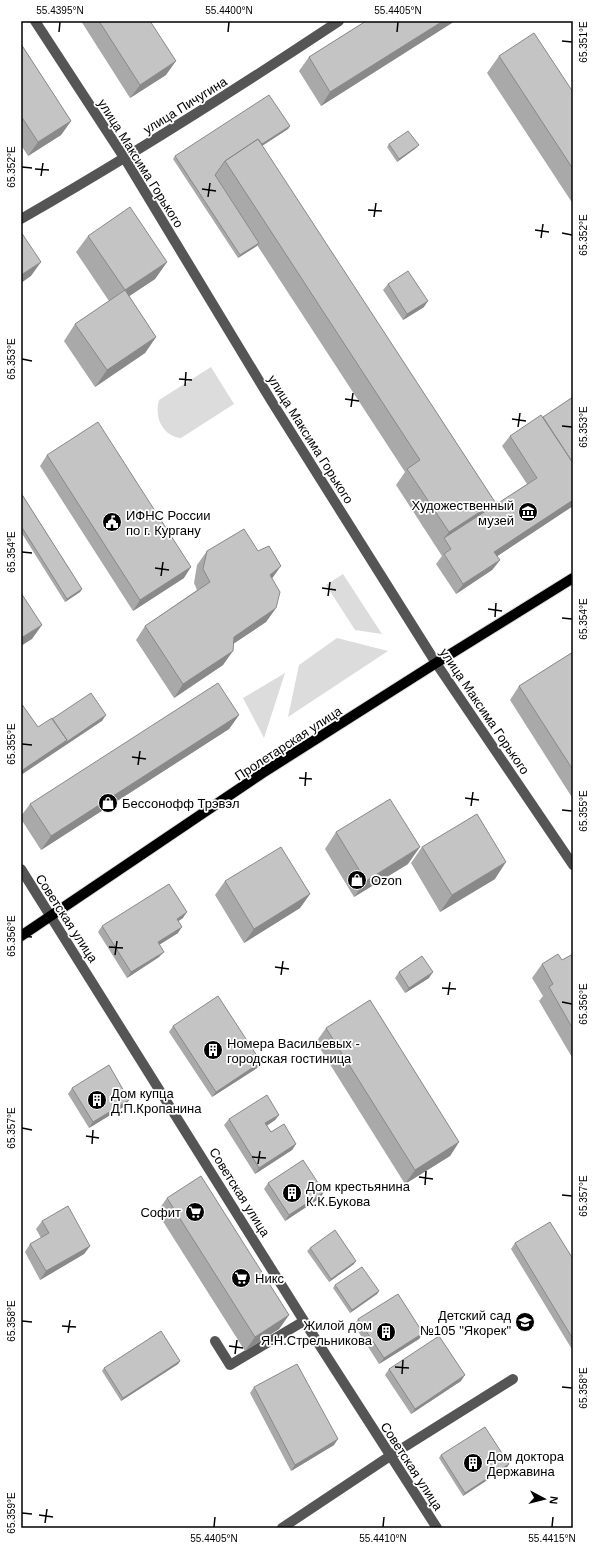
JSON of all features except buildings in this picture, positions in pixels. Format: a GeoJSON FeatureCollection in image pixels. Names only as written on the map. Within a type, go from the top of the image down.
{"type":"FeatureCollection","features":[{"type":"Feature","properties":{"kind":"main road","name":"Пролетарская улица"},"geometry":{"type":"LineString","coordinates":[[21,936],[52,917],[261,774],[573,578]]}},
{"type":"Feature","properties":{"kind":"street","name":"улица Максима Горького"},"geometry":{"type":"LineString","coordinates":[[35,21],[125,159],[272,402],[436,663],[573,865]]}},
{"type":"Feature","properties":{"kind":"street","name":"улица Пичугина"},"geometry":{"type":"LineString","coordinates":[[21,219],[125,159],[266,70],[339,21]]}},
{"type":"Feature","properties":{"kind":"street","name":"Советская улица"},"geometry":{"type":"LineString","coordinates":[[21,869],[304,1321],[437,1528]]}},
{"type":"Feature","properties":{"kind":"street"},"geometry":{"type":"LineString","coordinates":[[215,1341],[230,1365],[304,1321]]}},
{"type":"Feature","properties":{"kind":"street"},"geometry":{"type":"LineString","coordinates":[[282,1528],[390,1456],[513,1379]]}},
{"type":"Feature","properties":{"kind":"shaded area"},"geometry":{"type":"Polygon","coordinates":[[[211,367],[234,404],[181,438],[174,436],[164,429],[161,424],[158,412],[159,400],[211,367]]]}},
{"type":"Feature","properties":{"kind":"shaded area"},"geometry":{"type":"Polygon","coordinates":[[[343,574],[382,634],[355,630],[326,585],[343,574]]]}},
{"type":"Feature","properties":{"kind":"shaded area"},"geometry":{"type":"Polygon","coordinates":[[[337,638],[388,651],[288,717],[299,665],[337,638]]]}},
{"type":"Feature","properties":{"kind":"shaded area"},"geometry":{"type":"Polygon","coordinates":[[[285,673],[264,738],[243,698],[285,673]]]}},
{"type":"Feature","properties":{"kind":"place","name":"Художественный музей"},"geometry":{"type":"Point","coordinates":[528,512]}},
{"type":"Feature","properties":{"kind":"place","name":"ИФНС России по г. Кургану"},"geometry":{"type":"Point","coordinates":[112,522]}},
{"type":"Feature","properties":{"kind":"place","name":"Бессонофф Трэвэл"},"geometry":{"type":"Point","coordinates":[108,803]}},
{"type":"Feature","properties":{"kind":"place","name":"Ozon"},"geometry":{"type":"Point","coordinates":[357,880]}},
{"type":"Feature","properties":{"kind":"place","name":"Номера Васильевых - городская гостиница"},"geometry":{"type":"Point","coordinates":[213,1050]}},
{"type":"Feature","properties":{"kind":"place","name":"Дом купца Д.П.Кропанина"},"geometry":{"type":"Point","coordinates":[97,1100]}},
{"type":"Feature","properties":{"kind":"place","name":"Дом крестьянина К.К.Букова"},"geometry":{"type":"Point","coordinates":[292,1193]}},
{"type":"Feature","properties":{"kind":"place","name":"Софит"},"geometry":{"type":"Point","coordinates":[195,1212]}},
{"type":"Feature","properties":{"kind":"place","name":"Никс"},"geometry":{"type":"Point","coordinates":[241,1278]}},
{"type":"Feature","properties":{"kind":"place","name":"Детский сад №105 \"Якорек\""},"geometry":{"type":"Point","coordinates":[525,1322]}},
{"type":"Feature","properties":{"kind":"place","name":"Жилой дом Я.Н.Стрельникова"},"geometry":{"type":"Point","coordinates":[386,1332]}},
{"type":"Feature","properties":{"kind":"place","name":"Дом доктора Державина"},"geometry":{"type":"Point","coordinates":[473,1463]}}]}
